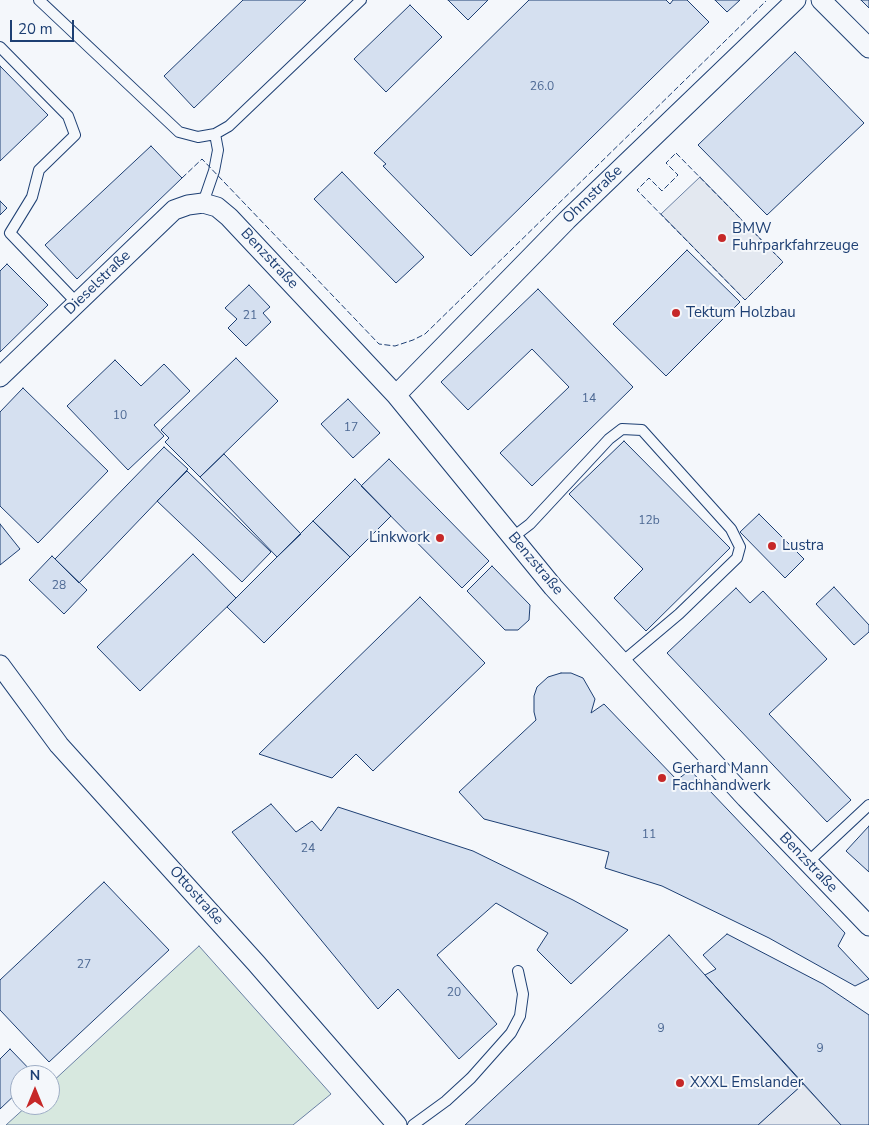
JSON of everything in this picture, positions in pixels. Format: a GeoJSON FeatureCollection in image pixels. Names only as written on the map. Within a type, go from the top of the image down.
{"type":"FeatureCollection","features":[{"type":"Feature","properties":{"kind":"street","name":"Ohmstraße"},"geometry":{"type":"LineString","coordinates":[[396,396],[567,220],[796,0]]}},
{"type":"Feature","properties":{"kind":"street"},"geometry":{"type":"LineString","coordinates":[[821,0],[869,48]]}},
{"type":"Feature","properties":{"kind":"street","name":"Benzstraße"},"geometry":{"type":"LineString","coordinates":[[203,202],[217,207],[230,217],[396,396],[553,587],[869,926]]}},
{"type":"Feature","properties":{"kind":"street","name":"Dieselstraße"},"geometry":{"type":"LineString","coordinates":[[0,377],[174,210],[203,202]]}},
{"type":"Feature","properties":{"kind":"street","name":"Ottostraße"},"geometry":{"type":"LineString","coordinates":[[0,665],[59,745],[256,963],[397,1125]]}},
{"type":"Feature","properties":{"kind":"lane"},"geometry":{"type":"LineString","coordinates":[[39,0],[179,132],[198,137],[215,134],[229,126],[361,0]]}},
{"type":"Feature","properties":{"kind":"lane"},"geometry":{"type":"LineString","coordinates":[[0,47],[68,116],[75,135],[39,170],[32,197],[10,233],[77,303]]}},
{"type":"Feature","properties":{"kind":"lane"},"geometry":{"type":"LineString","coordinates":[[203,202],[218,150],[215,134]]}},
{"type":"Feature","properties":{"kind":"lane"},"geometry":{"type":"LineString","coordinates":[[513,537],[530,524],[609,439],[622,429],[642,430],[731,530],[740,547],[736,558],[679,614],[622,662]]}},
{"type":"Feature","properties":{"kind":"lane"},"geometry":{"type":"LineString","coordinates":[[808,862],[869,804]]}},
{"type":"Feature","properties":{"kind":"lane"},"geometry":{"type":"LineString","coordinates":[[413,1125],[446,1102],[471,1078],[511,1033],[520,1016],[523,994],[518,971]]}},
{"type":"Feature","properties":{"kind":"shaded area","name":"BMW Fuhrparkfahrzeuge"},"geometry":{"type":"Polygon","coordinates":[[[700,177],[783,262],[745,300],[661,214],[700,177]]]}},
{"type":"Feature","properties":{"kind":"shaded area"},"geometry":{"type":"Polygon","coordinates":[[[199,946],[331,1094],[293,1125],[6,1125],[17,1115],[60,1115],[60,1075],[199,946]]]}},
{"type":"Feature","properties":{"kind":"shaded area"},"geometry":{"type":"Polygon","coordinates":[[[803,1084],[841,1125],[758,1125],[803,1084]]]}},
{"type":"Feature","properties":{"kind":"building"},"geometry":{"type":"Polygon","coordinates":[[[243,0],[306,0],[194,108],[164,76],[243,0]]]}},
{"type":"Feature","properties":{"kind":"building"},"geometry":{"type":"Polygon","coordinates":[[[448,0],[488,0],[468,20],[448,0]]]}},
{"type":"Feature","properties":{"kind":"building"},"geometry":{"type":"Polygon","coordinates":[[[529,0],[666,0],[670,4],[673,0],[687,0],[709,22],[471,256],[383,166],[386,164],[374,153],[529,0]]]}},
{"type":"Feature","properties":{"kind":"building"},"geometry":{"type":"Polygon","coordinates":[[[715,0],[740,0],[727,12],[715,0]]]}},
{"type":"Feature","properties":{"kind":"building"},"geometry":{"type":"Polygon","coordinates":[[[861,0],[869,0],[869,8],[861,0]]]}},
{"type":"Feature","properties":{"kind":"building"},"geometry":{"type":"Polygon","coordinates":[[[410,5],[442,37],[386,92],[354,59],[410,5]]]}},
{"type":"Feature","properties":{"kind":"building"},"geometry":{"type":"Polygon","coordinates":[[[795,52],[864,123],[767,215],[698,145],[795,52]]]}},
{"type":"Feature","properties":{"kind":"building"},"geometry":{"type":"Polygon","coordinates":[[[0,66],[48,115],[0,161],[0,66]]]}},
{"type":"Feature","properties":{"kind":"building"},"geometry":{"type":"Polygon","coordinates":[[[151,146],[182,178],[77,279],[45,245],[151,146]]]}},
{"type":"Feature","properties":{"kind":"building"},"geometry":{"type":"Polygon","coordinates":[[[342,172],[424,257],[396,283],[314,199],[342,172]]]}},
{"type":"Feature","properties":{"kind":"building"},"geometry":{"type":"Polygon","coordinates":[[[0,201],[7,208],[0,215],[0,201]]]}},
{"type":"Feature","properties":{"kind":"building","name":"Tektum Holzbau"},"geometry":{"type":"Polygon","coordinates":[[[687,250],[740,302],[666,376],[613,324],[687,250]]]}},
{"type":"Feature","properties":{"kind":"building"},"geometry":{"type":"Polygon","coordinates":[[[7,264],[48,305],[0,352],[0,271],[7,264]]]}},
{"type":"Feature","properties":{"kind":"building"},"geometry":{"type":"Polygon","coordinates":[[[249,285],[270,307],[263,313],[271,322],[246,346],[228,328],[237,319],[225,308],[249,285]]]}},
{"type":"Feature","properties":{"kind":"building"},"geometry":{"type":"Polygon","coordinates":[[[538,289],[633,387],[532,486],[500,453],[569,387],[532,349],[468,410],[441,382],[538,289]]]}},
{"type":"Feature","properties":{"kind":"building"},"geometry":{"type":"Polygon","coordinates":[[[236,358],[278,401],[200,477],[165,442],[169,438],[161,430],[236,358]]]}},
{"type":"Feature","properties":{"kind":"building"},"geometry":{"type":"Polygon","coordinates":[[[115,360],[141,386],[164,364],[190,391],[154,425],[164,436],[128,470],[67,406],[115,360]]]}},
{"type":"Feature","properties":{"kind":"building"},"geometry":{"type":"Polygon","coordinates":[[[23,388],[108,471],[38,543],[0,506],[0,412],[23,388]]]}},
{"type":"Feature","properties":{"kind":"building"},"geometry":{"type":"Polygon","coordinates":[[[348,399],[380,433],[353,458],[321,424],[348,399]]]}},
{"type":"Feature","properties":{"kind":"building"},"geometry":{"type":"Polygon","coordinates":[[[624,441],[730,548],[646,631],[614,598],[643,569],[569,494],[624,441]]]}},
{"type":"Feature","properties":{"kind":"building"},"geometry":{"type":"Polygon","coordinates":[[[164,447],[188,469],[79,583],[55,559],[164,447]]]}},
{"type":"Feature","properties":{"kind":"building"},"geometry":{"type":"Polygon","coordinates":[[[224,454],[301,534],[277,557],[200,477],[224,454]]]}},
{"type":"Feature","properties":{"kind":"building","name":"Linkwork"},"geometry":{"type":"Polygon","coordinates":[[[389,459],[489,561],[462,588],[361,486],[389,459]]]}},
{"type":"Feature","properties":{"kind":"building"},"geometry":{"type":"Polygon","coordinates":[[[187,471],[271,552],[242,582],[157,501],[187,471]]]}},
{"type":"Feature","properties":{"kind":"building"},"geometry":{"type":"Polygon","coordinates":[[[355,479],[391,516],[350,557],[313,521],[355,479]]]}},
{"type":"Feature","properties":{"kind":"building","name":"Lustra"},"geometry":{"type":"Polygon","coordinates":[[[759,514],[804,559],[785,578],[740,532],[759,514]]]}},
{"type":"Feature","properties":{"kind":"building"},"geometry":{"type":"Polygon","coordinates":[[[313,521],[350,557],[264,643],[227,607],[313,521]]]}},
{"type":"Feature","properties":{"kind":"building"},"geometry":{"type":"Polygon","coordinates":[[[0,524],[20,549],[0,565],[0,524]]]}},
{"type":"Feature","properties":{"kind":"building"},"geometry":{"type":"Polygon","coordinates":[[[193,554],[236,598],[140,691],[97,647],[193,554]]]}},
{"type":"Feature","properties":{"kind":"building"},"geometry":{"type":"Polygon","coordinates":[[[52,556],[87,590],[64,614],[29,580],[52,556]]]}},
{"type":"Feature","properties":{"kind":"building"},"geometry":{"type":"Polygon","coordinates":[[[492,566],[530,605],[529,620],[518,630],[505,630],[467,591],[492,566]]]}},
{"type":"Feature","properties":{"kind":"building","name":"Lustra"},"geometry":{"type":"Polygon","coordinates":[[[834,587],[869,625],[869,632],[854,645],[816,604],[834,587]]]}},
{"type":"Feature","properties":{"kind":"building"},"geometry":{"type":"Polygon","coordinates":[[[736,588],[750,603],[763,591],[827,659],[769,714],[851,800],[827,822],[667,653],[736,588]]]}},
{"type":"Feature","properties":{"kind":"building"},"geometry":{"type":"Polygon","coordinates":[[[420,597],[485,663],[373,771],[356,754],[332,778],[259,754],[420,597]]]}},
{"type":"Feature","properties":{"kind":"building"},"geometry":{"type":"Polygon","coordinates":[[[561,673],[571,673],[583,678],[595,699],[591,713],[604,704],[677,780],[690,770],[845,933],[838,946],[869,979],[855,986],[769,938],[662,886],[605,868],[609,852],[484,819],[459,792],[536,720],[534,696],[537,687],[548,677],[561,673]]]}},
{"type":"Feature","properties":{"kind":"building"},"geometry":{"type":"Polygon","coordinates":[[[271,804],[296,832],[312,821],[321,831],[338,807],[473,851],[573,900],[628,930],[571,984],[537,950],[548,933],[496,903],[437,955],[497,1024],[459,1059],[398,989],[378,1009],[232,832],[271,804]]]}},
{"type":"Feature","properties":{"kind":"building"},"geometry":{"type":"Polygon","coordinates":[[[869,826],[869,872],[846,851],[869,826]]]}},
{"type":"Feature","properties":{"kind":"building"},"geometry":{"type":"Polygon","coordinates":[[[104,882],[169,950],[49,1062],[0,1010],[0,980],[104,882]]]}},
{"type":"Feature","properties":{"kind":"building"},"geometry":{"type":"Polygon","coordinates":[[[727,934],[823,984],[869,1015],[869,1125],[841,1125],[705,975],[716,969],[703,955],[727,934]]]}},
{"type":"Feature","properties":{"kind":"building"},"geometry":{"type":"Polygon","coordinates":[[[669,935],[803,1084],[758,1125],[465,1125],[669,935]]]}},
{"type":"Feature","properties":{"kind":"building"},"geometry":{"type":"Polygon","coordinates":[[[10,1049],[25,1065],[10,1065],[10,1100],[0,1109],[0,1059],[10,1049]]]}},
{"type":"Feature","properties":{"kind":"fence"},"geometry":{"type":"LineString","coordinates":[[182,178],[202,159],[379,344],[395,346],[425,334],[766,1]]}},
{"type":"Feature","properties":{"kind":"fence"},"geometry":{"type":"LineString","coordinates":[[676,153],[783,262],[745,300],[637,190],[649,178],[662,191],[678,175],[666,163],[676,153]]}},
{"type":"Feature","properties":{"kind":"place","name":"BMW Fuhrparkfahrzeuge"},"geometry":{"type":"Point","coordinates":[722,238]}},
{"type":"Feature","properties":{"kind":"place","name":"Tektum Holzbau"},"geometry":{"type":"Point","coordinates":[676,313]}},
{"type":"Feature","properties":{"kind":"place","name":"Linkwork"},"geometry":{"type":"Point","coordinates":[440,538]}},
{"type":"Feature","properties":{"kind":"place","name":"Lustra"},"geometry":{"type":"Point","coordinates":[772,546]}},
{"type":"Feature","properties":{"kind":"place","name":"Gerhard Mann Fachhandwerk"},"geometry":{"type":"Point","coordinates":[662,778]}},
{"type":"Feature","properties":{"kind":"place","name":"XXXL Emslander"},"geometry":{"type":"Point","coordinates":[680,1083]}}]}
